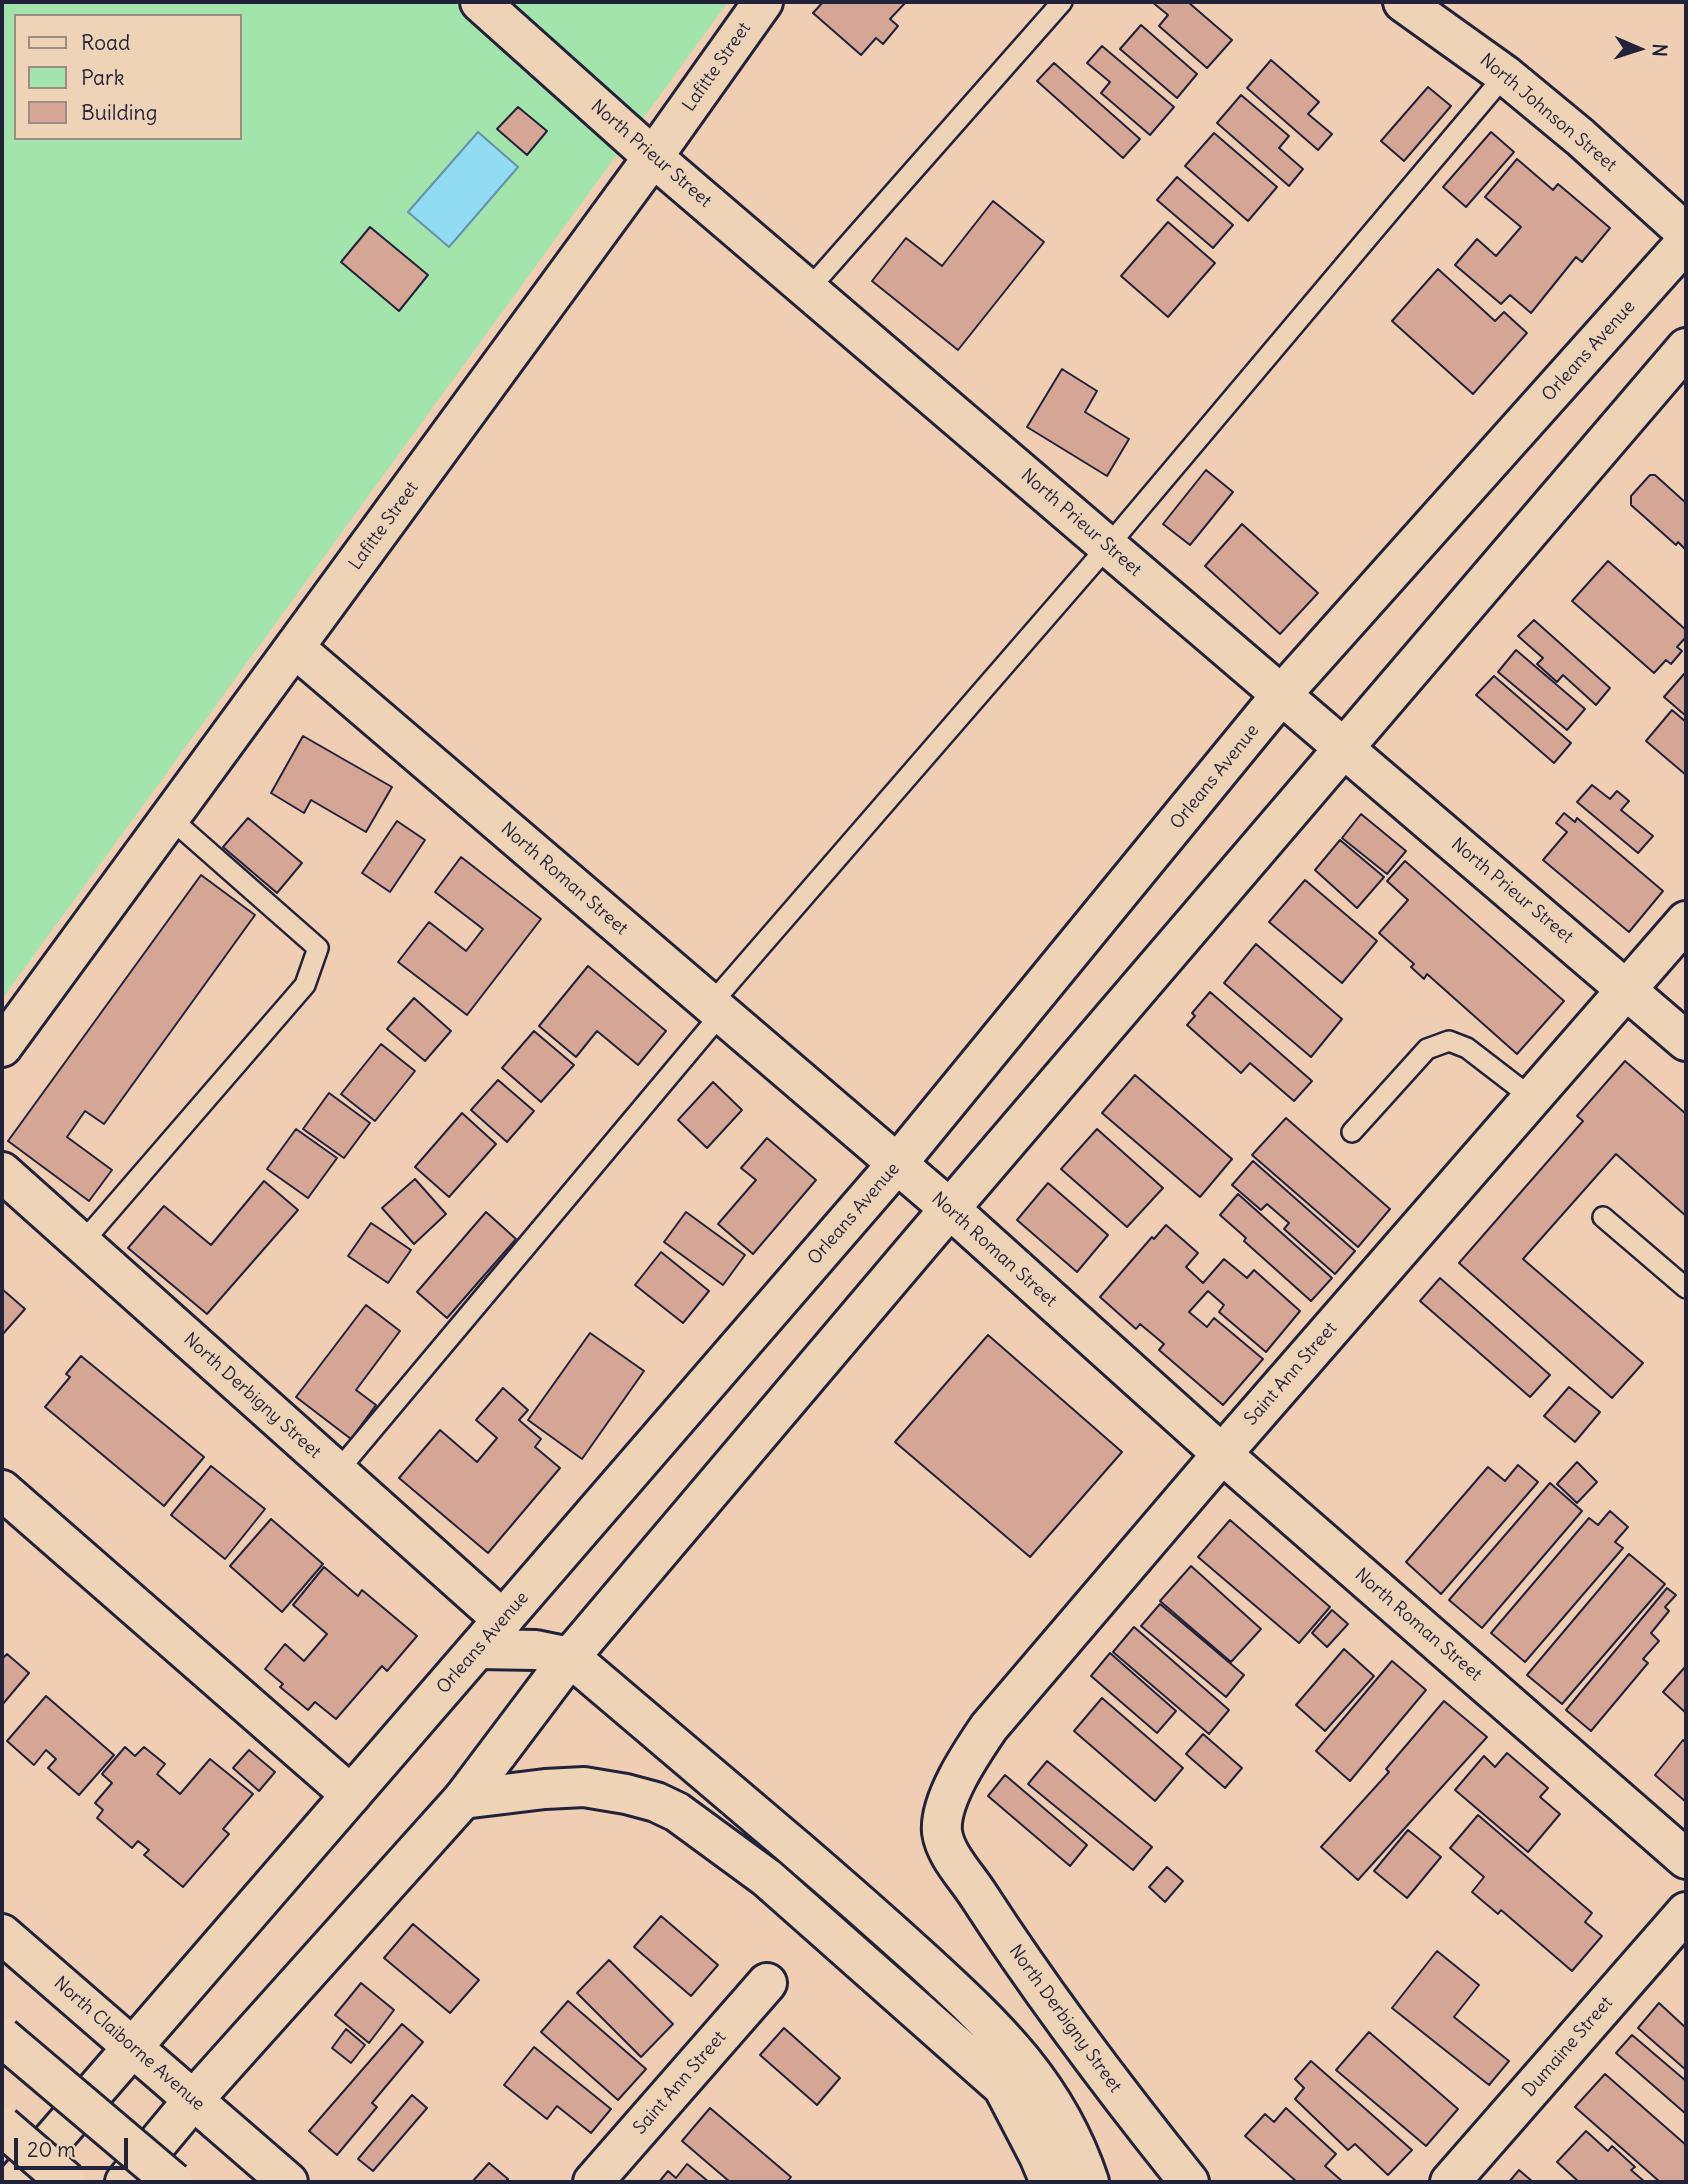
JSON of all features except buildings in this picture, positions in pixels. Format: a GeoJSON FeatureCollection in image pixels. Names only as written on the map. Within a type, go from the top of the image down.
{"type":"FeatureCollection","features":[{"type":"Feature","properties":{"kind":"main road","name":"North Prieur Street"},"geometry":{"type":"LineString","coordinates":[[480,2],[653,157],[1686,1041]]}},
{"type":"Feature","properties":{"kind":"main road","name":"Lafitte Street"},"geometry":{"type":"LineString","coordinates":[[2,1047],[653,157],[763,2]]}},
{"type":"Feature","properties":{"kind":"main road","name":"North Johnson Street"},"geometry":{"type":"LineString","coordinates":[[1404,2],[1504,75],[1580,137],[1686,233]]}},
{"type":"Feature","properties":{"kind":"main road","name":"Orleans Avenue"},"geometry":{"type":"LineString","coordinates":[[16,2182],[896,1165],[1281,695],[1686,242]]}},
{"type":"Feature","properties":{"kind":"main road"},"geometry":{"type":"LineString","coordinates":[[125,2182],[194,2099],[463,1799],[570,1657],[1686,348]]}},
{"type":"Feature","properties":{"kind":"main road","name":"North Roman Street"},"geometry":{"type":"LineString","coordinates":[[295,648],[950,1209],[1222,1454],[1686,1858]]}},
{"type":"Feature","properties":{"kind":"main road","name":"Saint Ann Street"},"geometry":{"type":"LineString","coordinates":[[948,1850],[942,1830],[947,1804],[960,1768],[989,1727],[1222,1454],[1686,921]]}},
{"type":"Feature","properties":{"kind":"main road","name":"North Derbigny Street"},"geometry":{"type":"LineString","coordinates":[[2,1172],[503,1620]]}},
{"type":"Feature","properties":{"kind":"main road"},"geometry":{"type":"LineString","coordinates":[[2,1490],[351,1795]]}},
{"type":"Feature","properties":{"kind":"main road"},"geometry":{"type":"LineString","coordinates":[[478,1649],[536,1650],[570,1657],[849,1894],[1009,2043],[1056,2107],[1083,2163],[1089,2182]]}},
{"type":"Feature","properties":{"kind":"main road"},"geometry":{"type":"LineString","coordinates":[[463,1799],[583,1787],[626,1794],[656,1802],[677,1812],[767,1878],[1003,2087],[1050,2182]]}},
{"type":"Feature","properties":{"kind":"main road","name":"North Derbigny Street"},"geometry":{"type":"LineString","coordinates":[[948,1850],[1009,1942],[1131,2110],[1189,2182]]}},
{"type":"Feature","properties":{"kind":"main road","name":"Dumaine Street"},"geometry":{"type":"LineString","coordinates":[[1450,2182],[1686,1912]]}},
{"type":"Feature","properties":{"kind":"main road","name":"North Claiborne Avenue"},"geometry":{"type":"LineString","coordinates":[[2,1934],[288,2182]]}},
{"type":"Feature","properties":{"kind":"main road","name":"Saint Ann Street"},"geometry":{"type":"LineString","coordinates":[[593,2182],[766,1983]]}},
{"type":"Feature","properties":{"kind":"main road"},"geometry":{"type":"LineString","coordinates":[[2,2037],[173,2182]]}},
{"type":"Feature","properties":{"kind":"main road"},"geometry":{"type":"LineString","coordinates":[[2,2126],[67,2182]]}},
{"type":"Feature","properties":{"kind":"lane"},"geometry":{"type":"LineString","coordinates":[[808,290],[1062,2]]}},
{"type":"Feature","properties":{"kind":"lane"},"geometry":{"type":"LineString","coordinates":[[337,1472],[715,1010],[1504,75]]}},
{"type":"Feature","properties":{"kind":"lane"},"geometry":{"type":"LineString","coordinates":[[82,1243],[305,985],[318,948],[169,817]]}},
{"type":"Feature","properties":{"kind":"lane"},"geometry":{"type":"LineString","coordinates":[[1352,1132],[1427,1049],[1449,1041],[1468,1048],[1532,1098]]}},
{"type":"Feature","properties":{"kind":"lane"},"geometry":{"type":"LineString","coordinates":[[1603,1217],[1686,1288]]}},
{"type":"Feature","properties":{"kind":"green space"},"geometry":{"type":"Polygon","coordinates":[[[2,2],[728,2],[2,999],[2,2]]]}},
{"type":"Feature","properties":{"kind":"water"},"geometry":{"type":"Polygon","coordinates":[[[478,132],[518,167],[449,247],[408,212],[478,132]]]}}]}
